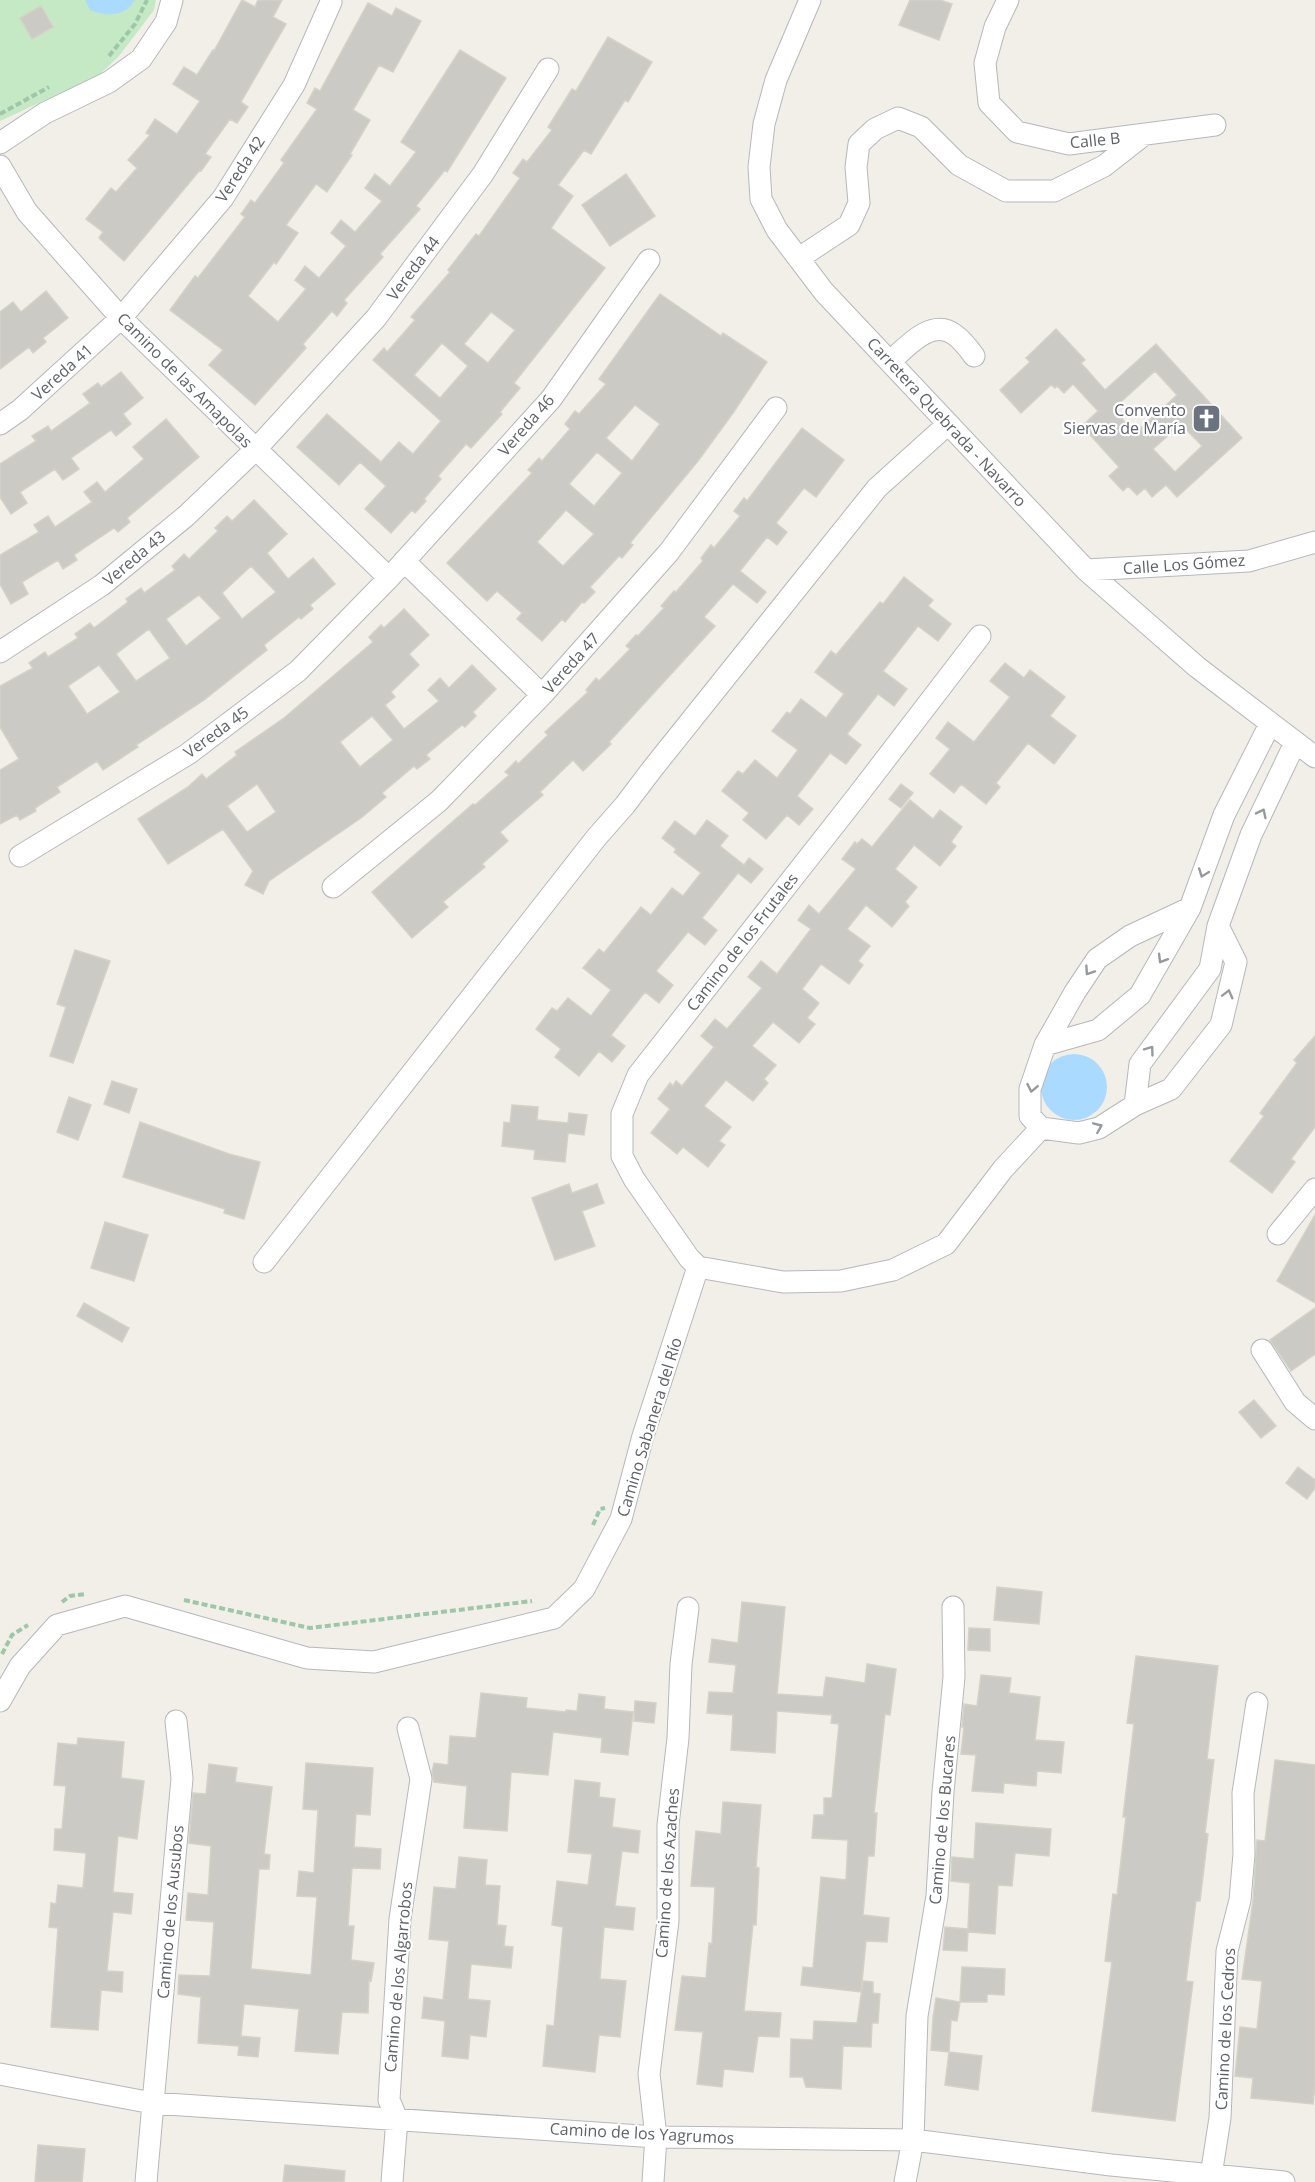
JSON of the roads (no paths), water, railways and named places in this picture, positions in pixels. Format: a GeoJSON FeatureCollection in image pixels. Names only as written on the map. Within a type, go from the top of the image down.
{"type":"FeatureCollection","features":[{"type":"Feature","properties":{"kind":"street"},"geometry":{"type":"LineString","coordinates":[[0,143],[45,113],[109,82],[141,59],[166,22],[172,0]]}},
{"type":"Feature","properties":{"kind":"street","name":"Carretera Quebrada - Navarro"},"geometry":{"type":"LineString","coordinates":[[810,0],[776,80],[764,124],[759,167],[761,199],[777,230],[824,292],[1086,570],[1197,667],[1315,757]]}},
{"type":"Feature","properties":{"kind":"street","name":"Calle B"},"geometry":{"type":"LineString","coordinates":[[1008,0],[995,27],[985,63],[989,103],[1017,132],[1069,144],[1215,125]]}},
{"type":"Feature","properties":{"kind":"street","name":"Vereda 42"},"geometry":{"type":"LineString","coordinates":[[121,318],[223,198],[294,85],[332,2]]}},
{"type":"Feature","properties":{"kind":"street","name":"Vereda 44"},"geometry":{"type":"LineString","coordinates":[[256,449],[376,318],[483,174],[548,69]]}},
{"type":"Feature","properties":{"kind":"street"},"geometry":{"type":"LineString","coordinates":[[799,258],[849,225],[859,203],[856,167],[859,144],[875,129],[898,118],[921,127],[959,165],[1006,191],[1054,191],[1104,166],[1145,134]]}},
{"type":"Feature","properties":{"kind":"street","name":"Camino de las Amapolas"},"geometry":{"type":"LineString","coordinates":[[0,166],[27,212],[121,318],[388,578]]}},
{"type":"Feature","properties":{"kind":"street","name":"Vereda 46"},"geometry":{"type":"LineString","coordinates":[[388,578],[550,399],[649,260]]}},
{"type":"Feature","properties":{"kind":"street","name":"Vereda 41"},"geometry":{"type":"LineString","coordinates":[[0,424],[20,410],[121,318]]}},
{"type":"Feature","properties":{"kind":"street"},"geometry":{"type":"LineString","coordinates":[[890,362],[920,337],[933,330],[944,329],[955,335],[975,356]]}},
{"type":"Feature","properties":{"kind":"street","name":"Vereda 47"},"geometry":{"type":"LineString","coordinates":[[333,887],[439,801],[542,695],[669,552],[776,408]]}},
{"type":"Feature","properties":{"kind":"street"},"geometry":{"type":"LineString","coordinates":[[264,1262],[596,838],[625,805],[660,758],[877,488],[948,424]]}},
{"type":"Feature","properties":{"kind":"street","name":"Vereda 43"},"geometry":{"type":"LineString","coordinates":[[0,652],[102,585],[186,516],[256,449]]}},
{"type":"Feature","properties":{"kind":"street","name":"Calle Los Gómez"},"geometry":{"type":"LineString","coordinates":[[1086,570],[1249,561],[1315,542]]}},
{"type":"Feature","properties":{"kind":"street"},"geometry":{"type":"LineString","coordinates":[[404,561],[542,695]]}},
{"type":"Feature","properties":{"kind":"street","name":"Vereda 45"},"geometry":{"type":"LineString","coordinates":[[20,856],[188,754],[298,671],[388,578]]}},
{"type":"Feature","properties":{"kind":"street","name":"Camino de los Frutales"},"geometry":{"type":"LineString","coordinates":[[698,1267],[689,1258],[634,1179],[622,1156],[622,1114],[638,1075],[980,636]]}},
{"type":"Feature","properties":{"kind":"street"},"geometry":{"type":"LineString","coordinates":[[1045,1045],[1098,1030],[1140,995],[1190,908],[1224,815],[1270,724]]}},
{"type":"Feature","properties":{"kind":"street"},"geometry":{"type":"LineString","coordinates":[[1136,1105],[1140,1064],[1210,969],[1218,926],[1251,836],[1295,743]]}},
{"type":"Feature","properties":{"kind":"street"},"geometry":{"type":"LineString","coordinates":[[1190,908],[1130,936],[1097,959],[1045,1045],[1030,1089],[1030,1116],[1041,1128],[1079,1134],[1099,1128],[1136,1105],[1171,1089],[1221,1025],[1236,962],[1218,926]]}},
{"type":"Feature","properties":{"kind":"street"},"geometry":{"type":"LineString","coordinates":[[698,1267],[783,1282],[841,1281],[893,1270],[946,1244],[1003,1169],[1041,1128]]}},
{"type":"Feature","properties":{"kind":"street"},"geometry":{"type":"LineString","coordinates":[[1278,1234],[1315,1189]]}},
{"type":"Feature","properties":{"kind":"street","name":"Camino Sabanera del Río"},"geometry":{"type":"LineString","coordinates":[[0,1701],[20,1666],[57,1625],[125,1606],[307,1659],[374,1662],[554,1618],[584,1589],[621,1519],[643,1436],[698,1267]]}},
{"type":"Feature","properties":{"kind":"street"},"geometry":{"type":"LineString","coordinates":[[1262,1350],[1295,1402],[1315,1419]]}},
{"type":"Feature","properties":{"kind":"street","name":"Camino de los Bucares"},"geometry":{"type":"LineString","coordinates":[[905,2182],[913,2140],[917,2016],[937,1896],[943,1792],[954,1677],[953,1607]]}},
{"type":"Feature","properties":{"kind":"street","name":"Camino de los Azaches"},"geometry":{"type":"LineString","coordinates":[[656,2137],[649,2074],[668,1921],[668,1825],[678,1738],[681,1664],[688,1608]]}},
{"type":"Feature","properties":{"kind":"street","name":"Camino de los Cedros"},"geometry":{"type":"LineString","coordinates":[[1211,2179],[1220,2118],[1227,1951],[1240,1900],[1244,1854],[1243,1793],[1257,1703]]}},
{"type":"Feature","properties":{"kind":"street","name":"Camino de los Ausubos"},"geometry":{"type":"LineString","coordinates":[[146,2182],[182,1778],[176,1721]]}},
{"type":"Feature","properties":{"kind":"street","name":"Camino de los Algarrobos"},"geometry":{"type":"LineString","coordinates":[[398,2119],[389,2100],[400,1918],[421,1779],[408,1728]]}},
{"type":"Feature","properties":{"kind":"street","name":"Camino de los Yagrumos"},"geometry":{"type":"LineString","coordinates":[[0,2074],[152,2103],[656,2137],[913,2140],[1211,2179],[1284,2182]]}},
{"type":"Feature","properties":{"kind":"street"},"geometry":{"type":"LineString","coordinates":[[392,2182],[398,2119]]}},
{"type":"Feature","properties":{"kind":"street"},"geometry":{"type":"LineString","coordinates":[[653,2182],[656,2137]]}},
{"type":"Feature","properties":{"kind":"water"},"geometry":{"type":"Polygon","coordinates":[[[85,0],[135,0],[131,6],[120,13],[103,14],[90,10],[85,0]]]}},
{"type":"Feature","properties":{"kind":"water"},"geometry":{"type":"Polygon","coordinates":[[[1074,1054],[1087,1057],[1097,1064],[1104,1074],[1107,1087],[1104,1100],[1097,1110],[1087,1117],[1074,1120],[1061,1117],[1051,1110],[1044,1100],[1041,1087],[1044,1074],[1051,1064],[1061,1057],[1074,1054]]]}},
{"type":"Feature","properties":{"kind":"place","name":"Convento Siervas de María"},"geometry":{"type":"Point","coordinates":[1207,419]}}]}
